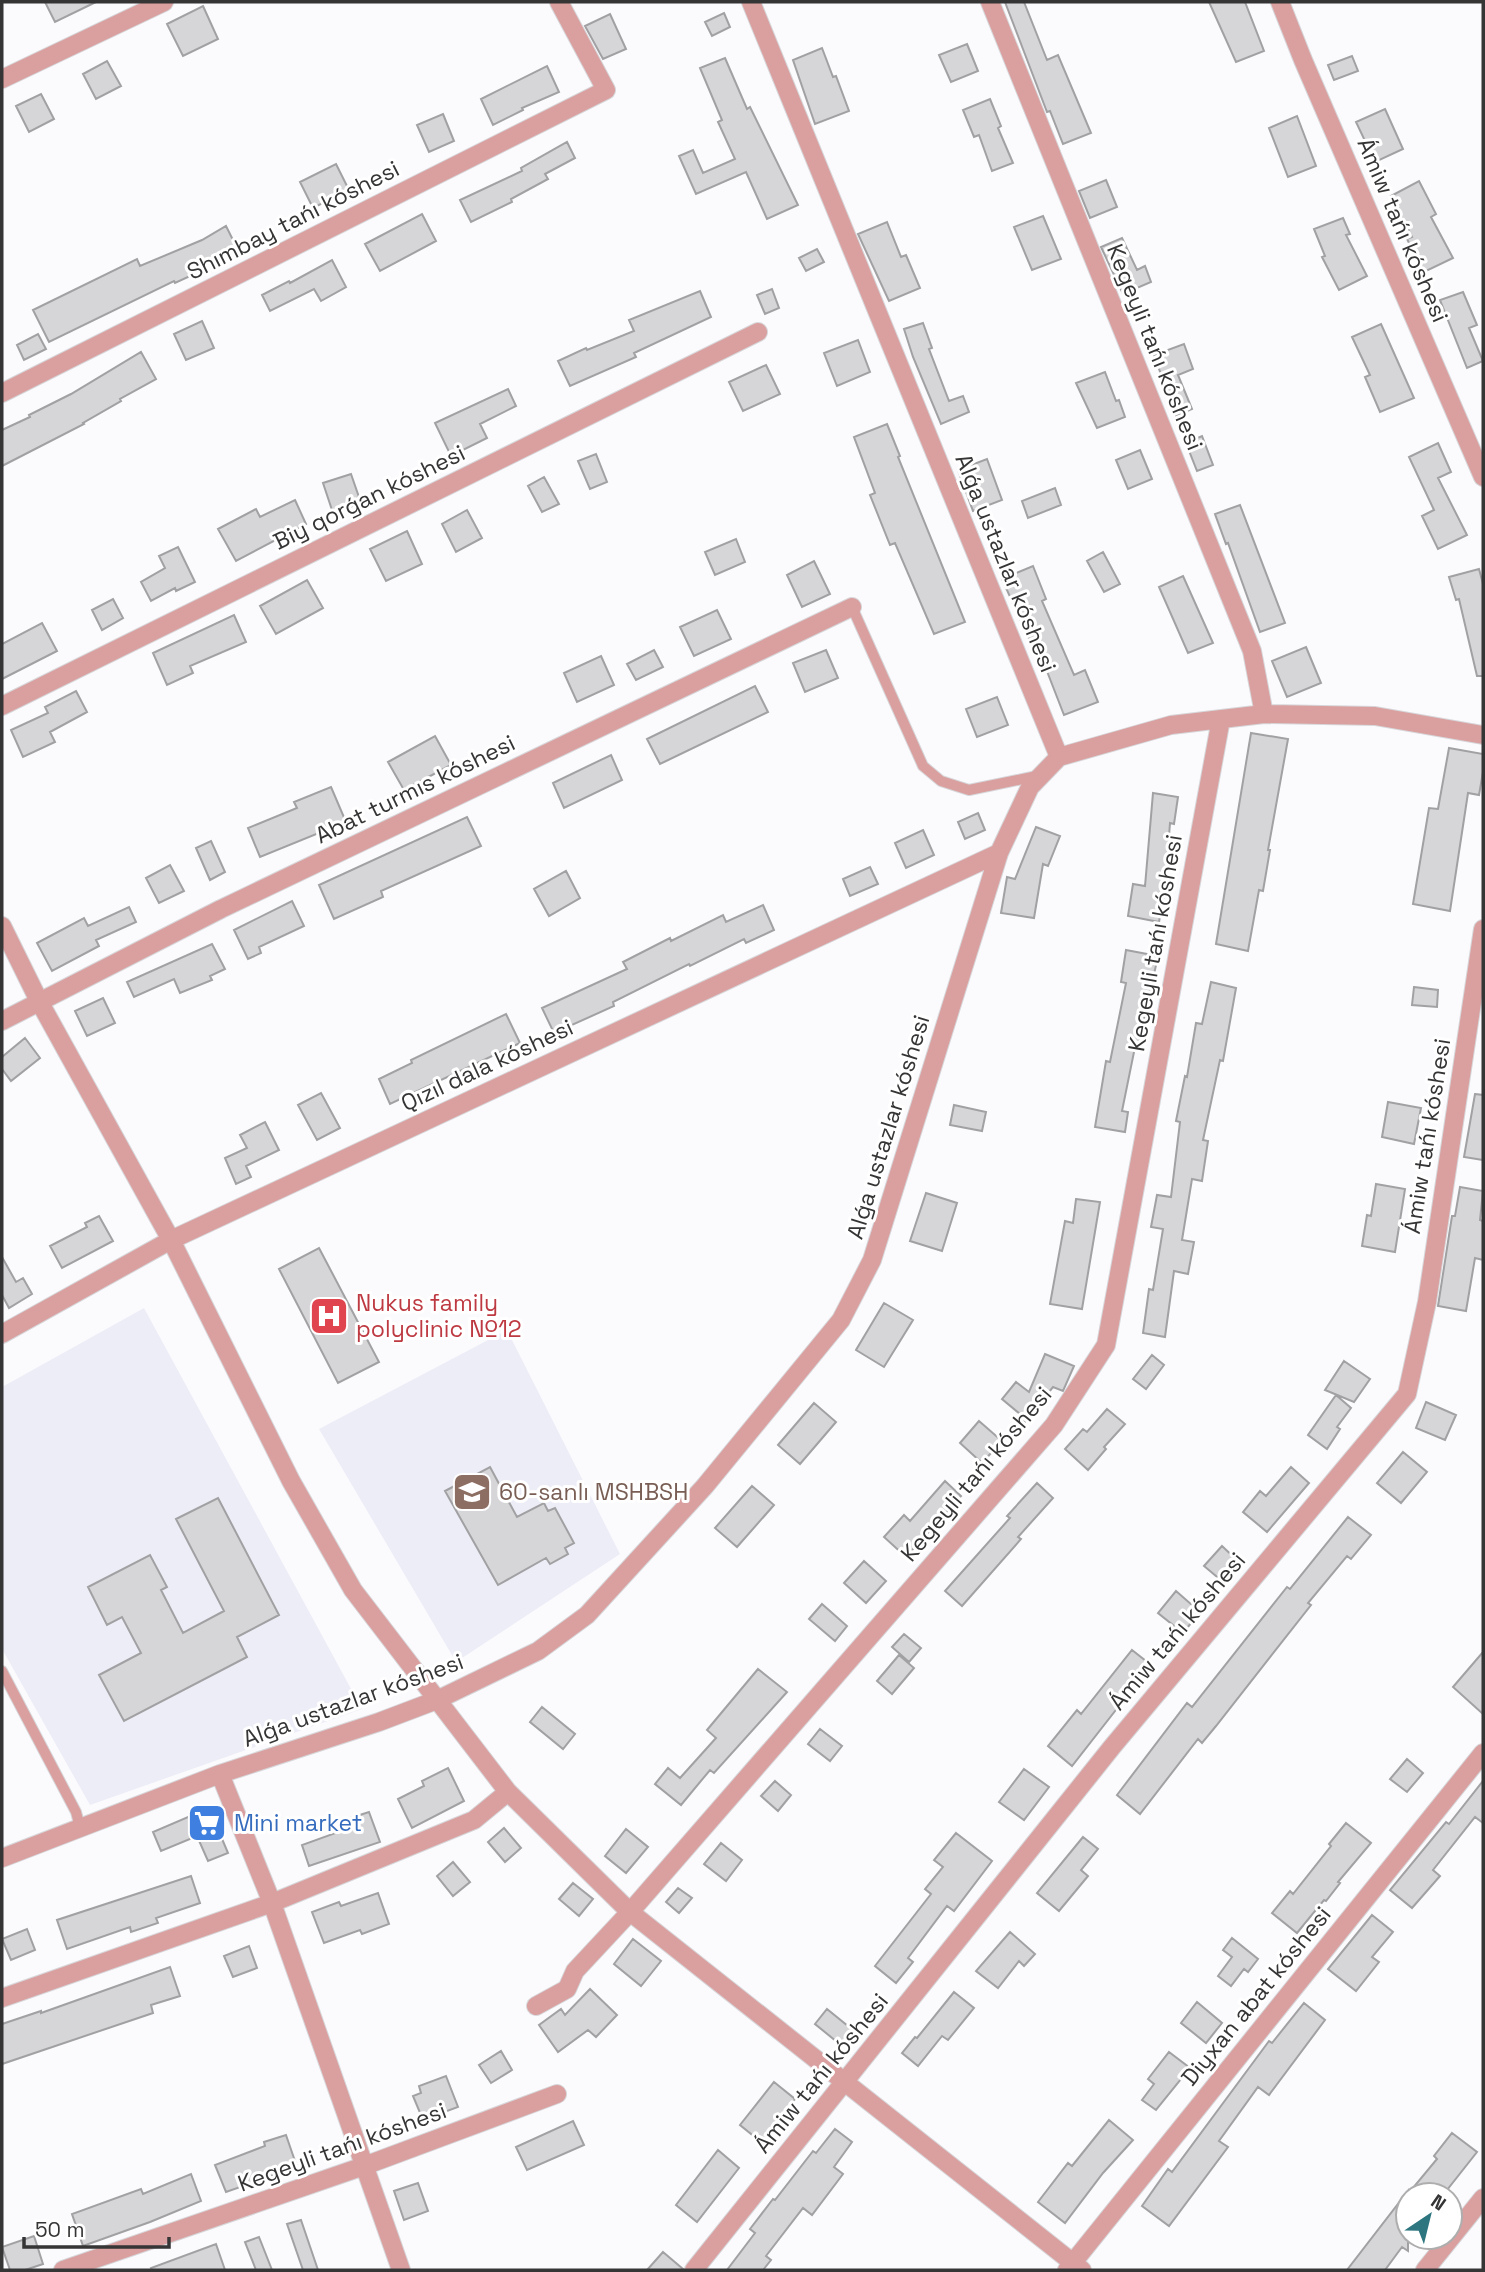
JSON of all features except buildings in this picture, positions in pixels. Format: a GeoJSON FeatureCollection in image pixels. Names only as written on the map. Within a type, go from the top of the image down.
{"type":"FeatureCollection","features":[{"type":"Feature","properties":{"kind":"street"},"geometry":{"type":"LineString","coordinates":[[2,79],[164,2]]}},
{"type":"Feature","properties":{"kind":"street","name":"Shımbay tańı kóshesi"},"geometry":{"type":"LineString","coordinates":[[2,393],[606,90],[559,2]]}},
{"type":"Feature","properties":{"kind":"street","name":"Alǵa ustazlar kóshesi"},"geometry":{"type":"LineString","coordinates":[[2,1858],[220,1774],[379,1722],[437,1700],[538,1651],[587,1615],[705,1486],[841,1320],[872,1260],[999,853],[1030,787],[1059,757],[751,2]]}},
{"type":"Feature","properties":{"kind":"street","name":"Kegeyli tańı kóshesi"},"geometry":{"type":"LineString","coordinates":[[990,2],[1252,651],[1264,714]]}},
{"type":"Feature","properties":{"kind":"street","name":"Ámiw tańı kóshesi"},"geometry":{"type":"LineString","coordinates":[[1280,2],[1483,477]]}},
{"type":"Feature","properties":{"kind":"street","name":"Biy qorǵan kóshesi"},"geometry":{"type":"LineString","coordinates":[[2,706],[758,332]]}},
{"type":"Feature","properties":{"kind":"street","name":"Abat turmıs kóshesi"},"geometry":{"type":"LineString","coordinates":[[2,1021],[234,903],[852,607]]}},
{"type":"Feature","properties":{"kind":"street"},"geometry":{"type":"LineString","coordinates":[[1059,757],[1171,725],[1264,714],[1376,716],[1483,735]]}},
{"type":"Feature","properties":{"kind":"street","name":"Kegeyli tańı kóshesi"},"geometry":{"type":"LineString","coordinates":[[536,2006],[567,1989],[575,1971],[630,1912],[1054,1425],[1106,1345],[1221,719]]}},
{"type":"Feature","properties":{"kind":"street","name":"Qızıl dala kóshesi"},"geometry":{"type":"LineString","coordinates":[[2,1334],[171,1240],[999,853]]}},
{"type":"Feature","properties":{"kind":"street"},"geometry":{"type":"LineString","coordinates":[[2,926],[39,1001],[171,1240],[290,1481],[353,1590],[508,1792],[630,1912],[1074,2268]]}},
{"type":"Feature","properties":{"kind":"street","name":"Ámiw tańı kóshesi"},"geometry":{"type":"LineString","coordinates":[[694,2270],[1112,1747],[1407,1394],[1427,1302],[1483,929]]}},
{"type":"Feature","properties":{"kind":"street","name":"Diyxan abat kóshesi"},"geometry":{"type":"LineString","coordinates":[[1074,2268],[1483,1753]]}},
{"type":"Feature","properties":{"kind":"street"},"geometry":{"type":"LineString","coordinates":[[220,1774],[272,1903],[401,2270]]}},
{"type":"Feature","properties":{"kind":"street"},"geometry":{"type":"LineString","coordinates":[[2,1998],[272,1903],[474,1820],[508,1792]]}},
{"type":"Feature","properties":{"kind":"street","name":"Kegeyli tańı kóshesi"},"geometry":{"type":"LineString","coordinates":[[63,2270],[364,2166],[557,2094]]}},
{"type":"Feature","properties":{"kind":"street"},"geometry":{"type":"LineString","coordinates":[[1425,2270],[1483,2198]]}},
{"type":"Feature","properties":{"kind":"lane"},"geometry":{"type":"LineString","coordinates":[[852,607],[923,766],[942,781],[968,790],[1042,775]]}},
{"type":"Feature","properties":{"kind":"lane"},"geometry":{"type":"LineString","coordinates":[[2,1671],[76,1812],[80,1827]]}},
{"type":"Feature","properties":{"kind":"shaded area"},"geometry":{"type":"Polygon","coordinates":[[[144,1308],[362,1709],[90,1805],[2,1649],[2,1387],[144,1308]]]}},
{"type":"Feature","properties":{"kind":"shaded area","name":"60-sanlı MSHBSH"},"geometry":{"type":"Polygon","coordinates":[[[507,1330],[620,1554],[456,1662],[319,1429],[507,1330]]]}},
{"type":"Feature","properties":{"kind":"place","name":"Nukus family polyclinic №12"},"geometry":{"type":"Point","coordinates":[329,1316]}},
{"type":"Feature","properties":{"kind":"place","name":"60-sanlı MSHBSH"},"geometry":{"type":"Point","coordinates":[472,1492]}},
{"type":"Feature","properties":{"kind":"place","name":"Mini market"},"geometry":{"type":"Point","coordinates":[207,1823]}}]}
